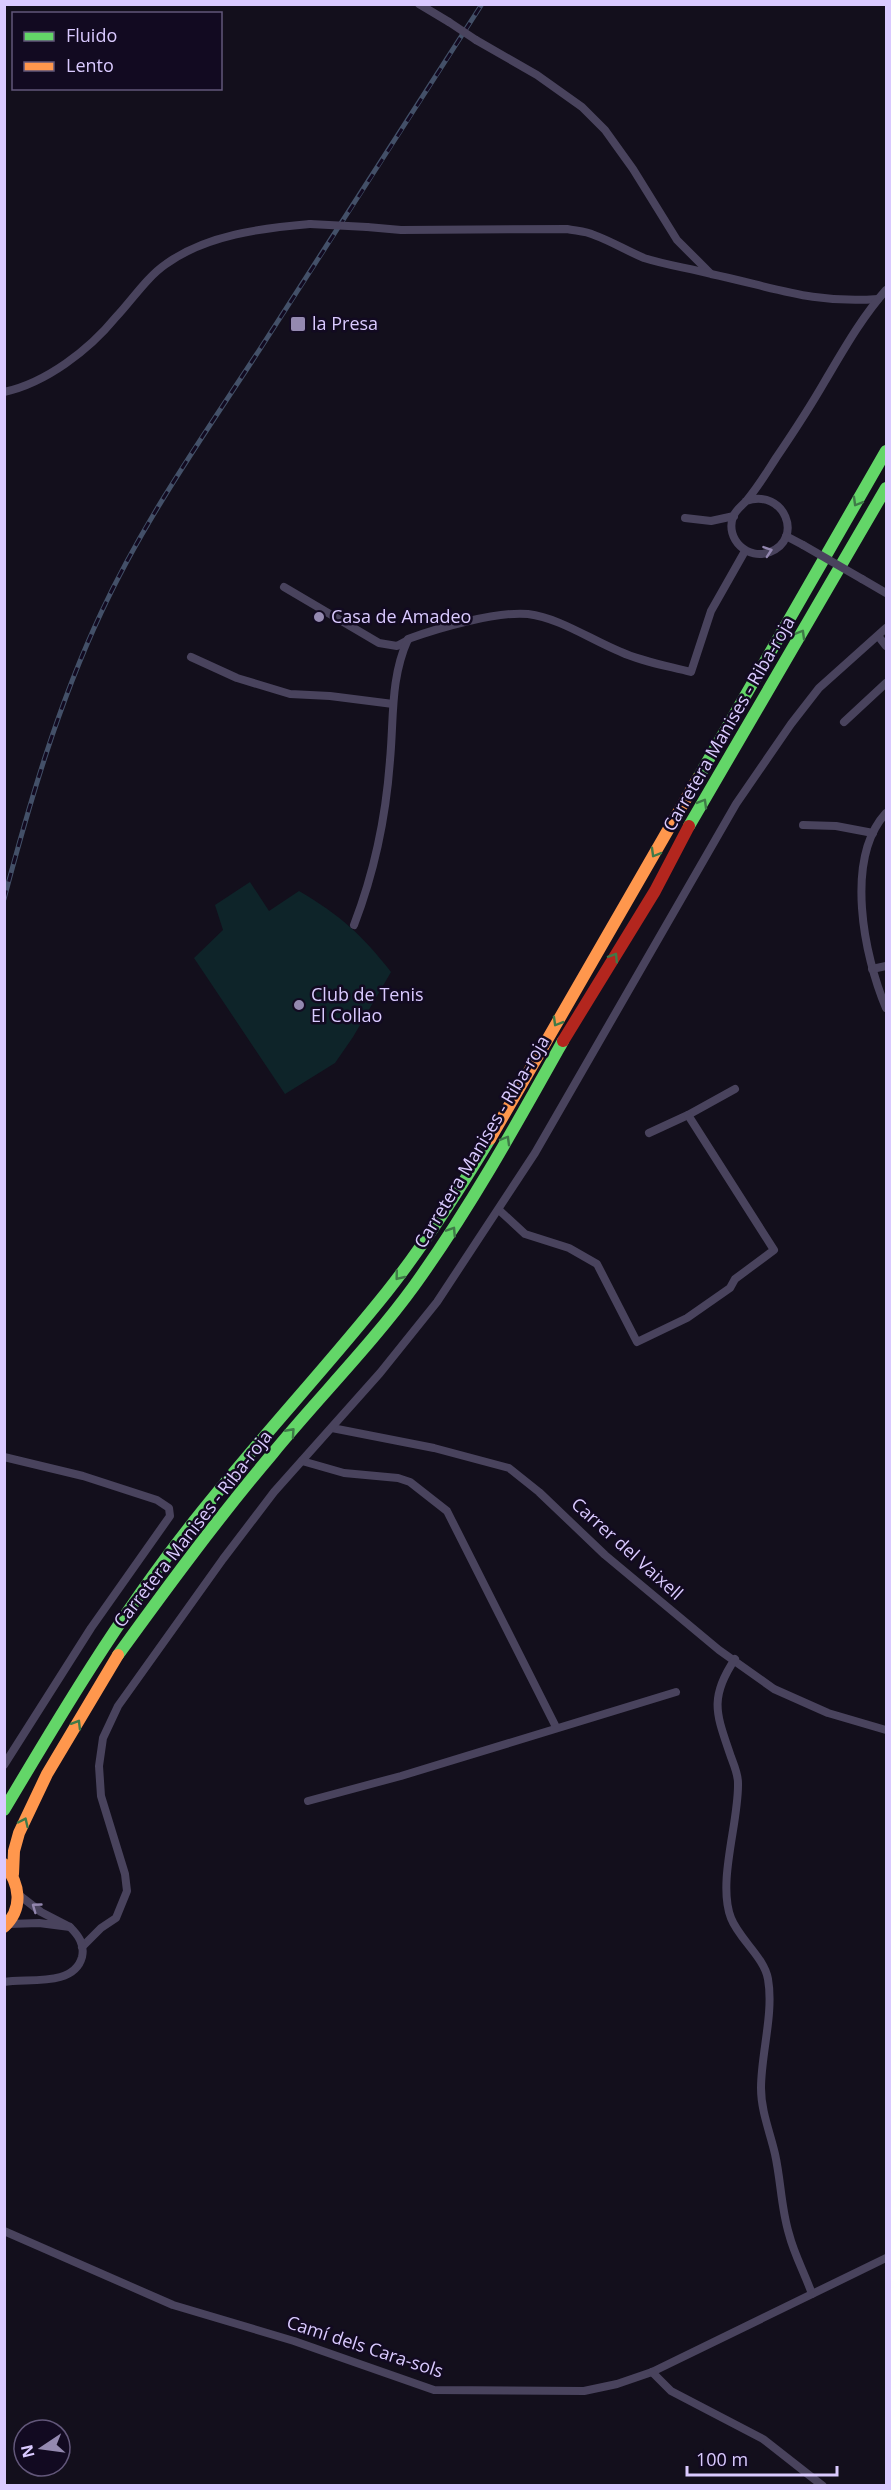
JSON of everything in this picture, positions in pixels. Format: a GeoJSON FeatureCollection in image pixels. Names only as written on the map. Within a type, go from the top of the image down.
{"type":"FeatureCollection","features":[{"type":"Feature","properties":{"kind":"main road","name":"Carretera Manises - Riba-roja"},"geometry":{"type":"LineString","coordinates":[[4,1810],[88,1671],[130,1608],[186,1532],[254,1448],[408,1266],[449,1206],[624,908],[886,451]]}},
{"type":"Feature","properties":{"kind":"main road","name":"Carretera Manises - Riba-roja"},"geometry":{"type":"LineString","coordinates":[[13,1874],[18,1833],[46,1774],[113,1662],[197,1547],[273,1452],[402,1303],[473,1199],[583,1006],[655,891],[690,825],[886,488]]}},
{"type":"Feature","properties":{"kind":"main road"},"geometry":{"type":"LineString","coordinates":[[4,1863],[13,1874],[19,1895],[17,1910],[7,1925]]}},
{"type":"Feature","properties":{"kind":"street"},"geometry":{"type":"LineString","coordinates":[[418,4],[537,75],[582,107],[605,130],[633,169],[677,240],[711,273]]}},
{"type":"Feature","properties":{"kind":"street"},"geometry":{"type":"LineString","coordinates":[[7,393],[60,369],[108,328],[166,264],[201,246],[270,228],[310,224],[401,230],[567,229],[592,234],[643,257],[678,268],[711,273],[813,298],[847,301],[878,299]]}},
{"type":"Feature","properties":{"kind":"street"},"geometry":{"type":"LineString","coordinates":[[746,501],[763,498],[776,503],[786,518],[786,536],[776,549],[769,553],[761,555],[745,550],[734,539],[732,523],[734,516],[804,416],[860,322],[886,290]]}},
{"type":"Feature","properties":{"kind":"street"},"geometry":{"type":"LineString","coordinates":[[685,518],[711,521],[734,516]]}},
{"type":"Feature","properties":{"kind":"street"},"geometry":{"type":"LineString","coordinates":[[786,536],[886,593]]}},
{"type":"Feature","properties":{"kind":"street"},"geometry":{"type":"LineString","coordinates":[[284,587],[379,643],[397,646],[431,630],[505,615],[529,614],[559,624],[623,653],[691,672],[711,611],[745,550]]}},
{"type":"Feature","properties":{"kind":"street"},"geometry":{"type":"LineString","coordinates":[[82,1947],[101,1928],[116,1918],[127,1891],[125,1874],[101,1796],[99,1766],[103,1738],[118,1707],[137,1677],[266,1502],[417,1328],[499,1210],[541,1144],[736,804],[791,724],[819,688],[879,637],[886,628]]}},
{"type":"Feature","properties":{"kind":"street"},"geometry":{"type":"LineString","coordinates":[[879,637],[886,646]]}},
{"type":"Feature","properties":{"kind":"street"},"geometry":{"type":"LineString","coordinates":[[354,925],[370,884],[390,762],[393,704],[399,660],[408,639]]}},
{"type":"Feature","properties":{"kind":"street"},"geometry":{"type":"LineString","coordinates":[[191,657],[237,678],[290,694],[330,696],[393,704]]}},
{"type":"Feature","properties":{"kind":"street"},"geometry":{"type":"LineString","coordinates":[[844,722],[886,683]]}},
{"type":"Feature","properties":{"kind":"street"},"geometry":{"type":"LineString","coordinates":[[886,813],[873,833],[865,863],[860,905],[872,969],[886,1008]]}},
{"type":"Feature","properties":{"kind":"street"},"geometry":{"type":"LineString","coordinates":[[803,825],[836,826],[873,833]]}},
{"type":"Feature","properties":{"kind":"street"},"geometry":{"type":"LineString","coordinates":[[872,969],[886,966]]}},
{"type":"Feature","properties":{"kind":"street"},"geometry":{"type":"LineString","coordinates":[[650,1133],[735,1089]]}},
{"type":"Feature","properties":{"kind":"street"},"geometry":{"type":"LineString","coordinates":[[499,1210],[525,1234],[569,1248],[597,1264],[637,1342],[668,1329],[730,1288],[735,1279],[774,1250],[688,1115]]}},
{"type":"Feature","properties":{"kind":"street","name":"Carrer del Vaixell"},"geometry":{"type":"LineString","coordinates":[[332,1428],[434,1448],[509,1468],[539,1492],[614,1562],[719,1650],[735,1659],[774,1689],[828,1713],[886,1730]]}},
{"type":"Feature","properties":{"kind":"street"},"geometry":{"type":"LineString","coordinates":[[4,1457],[83,1476],[157,1500],[169,1508],[170,1516],[91,1628],[4,1764]]}},
{"type":"Feature","properties":{"kind":"street"},"geometry":{"type":"LineString","coordinates":[[302,1461],[344,1473],[398,1478],[410,1482],[447,1510],[556,1727]]}},
{"type":"Feature","properties":{"kind":"street"},"geometry":{"type":"LineString","coordinates":[[735,1659],[718,1691],[718,1721],[739,1780],[726,1888],[731,1917],[768,1978],[761,2088],[764,2116],[776,2156],[781,2201],[789,2236],[812,2294]]}},
{"type":"Feature","properties":{"kind":"street"},"geometry":{"type":"LineString","coordinates":[[308,1801],[400,1776],[676,1692]]}},
{"type":"Feature","properties":{"kind":"street"},"geometry":{"type":"LineString","coordinates":[[4,1982],[67,1975],[76,1969],[82,1958],[82,1947],[78,1936],[70,1927],[41,1912],[19,1895]]}},
{"type":"Feature","properties":{"kind":"street"},"geometry":{"type":"LineString","coordinates":[[7,1925],[39,1923],[70,1927]]}},
{"type":"Feature","properties":{"kind":"street","name":"Camí dels Cara-sols"},"geometry":{"type":"LineString","coordinates":[[4,2231],[173,2305],[294,2341],[434,2390],[584,2391],[617,2385],[652,2372],[886,2258]]}},
{"type":"Feature","properties":{"kind":"street"},"geometry":{"type":"LineString","coordinates":[[652,2372],[671,2391],[762,2439],[823,2486]]}},
{"type":"Feature","properties":{"kind":"green space","name":"Club de Tenis El Collao"},"geometry":{"type":"Polygon","coordinates":[[[250,882],[269,911],[299,891],[314,900],[350,927],[391,972],[335,1063],[285,1094],[194,958],[223,930],[215,905],[250,882]]]}},
{"type":"Feature","properties":{"kind":"railway"},"geometry":{"type":"LineString","coordinates":[[4,899],[58,718],[71,683],[118,578],[155,511],[482,4]]}},
{"type":"Feature","properties":{"kind":"traffic: fast"},"geometry":{"type":"LineString","coordinates":[[698,778],[886,451]]}},
{"type":"Feature","properties":{"kind":"traffic: fast"},"geometry":{"type":"LineString","coordinates":[[689,826],[886,488]]}},
{"type":"Feature","properties":{"kind":"traffic: fast"},"geometry":{"type":"LineString","coordinates":[[118,1655],[233,1502],[414,1286],[473,1196],[563,1041]]}},
{"type":"Feature","properties":{"kind":"traffic: fast"},"geometry":{"type":"LineString","coordinates":[[4,1810],[92,1666],[163,1562],[261,1440],[362,1323],[414,1256],[441,1218],[490,1139]]}},
{"type":"Feature","properties":{"kind":"traffic: slow"},"geometry":{"type":"LineString","coordinates":[[490,1139],[698,778]]}},
{"type":"Feature","properties":{"kind":"traffic: slow"},"geometry":{"type":"LineString","coordinates":[[13,1874],[14,1851],[19,1833],[47,1774],[118,1655]]}},
{"type":"Feature","properties":{"kind":"traffic: slow"},"geometry":{"type":"LineString","coordinates":[[4,1864],[14,1880],[18,1896],[15,1912],[4,1927]]}},
{"type":"Feature","properties":{"kind":"traffic: jam"},"geometry":{"type":"LineString","coordinates":[[563,1041],[655,891],[689,826]]}},
{"type":"Feature","properties":{"kind":"place","name":"la Presa"},"geometry":{"type":"Point","coordinates":[298,324]}},
{"type":"Feature","properties":{"kind":"place","name":"Casa de Amadeo"},"geometry":{"type":"Point","coordinates":[319,617]}},
{"type":"Feature","properties":{"kind":"place","name":"Club de Tenis El Collao"},"geometry":{"type":"Point","coordinates":[299,1005]}}]}
